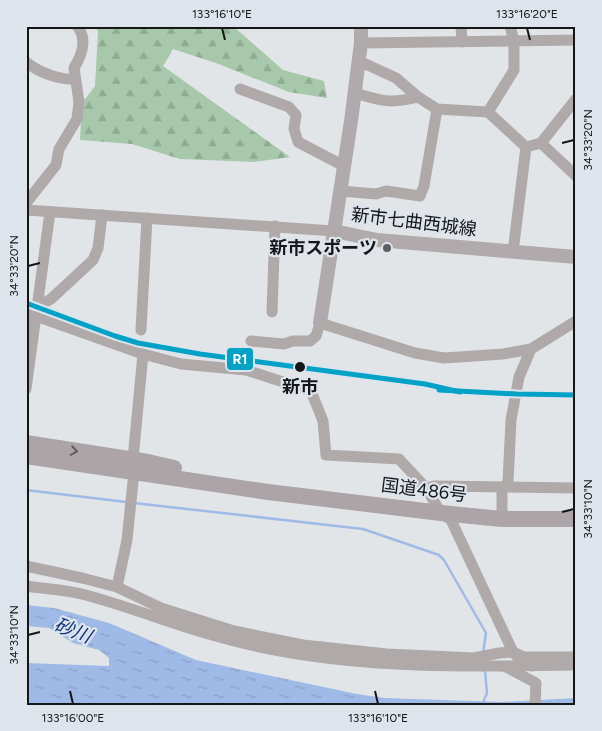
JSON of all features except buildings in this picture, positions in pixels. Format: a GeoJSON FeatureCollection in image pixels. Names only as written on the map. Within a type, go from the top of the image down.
{"type":"FeatureCollection","features":[{"type":"Feature","properties":{"kind":"highway","name":"国道486号"},"geometry":{"type":"LineString","coordinates":[[26,443],[268,492],[502,519],[576,519]]}},
{"type":"Feature","properties":{"kind":"highway","name":"国道486号"},"geometry":{"type":"LineString","coordinates":[[26,456],[134,466]]}},
{"type":"Feature","properties":{"kind":"main road","name":"新市七曲西城線"},"geometry":{"type":"LineString","coordinates":[[361,26],[361,44],[355,93],[334,232],[377,240],[576,257]]}},
{"type":"Feature","properties":{"kind":"main road"},"geometry":{"type":"LineString","coordinates":[[320,323],[334,232]]}},
{"type":"Feature","properties":{"kind":"street"},"geometry":{"type":"LineString","coordinates":[[26,202],[56,165],[59,149],[77,119],[78,102],[74,68],[81,56],[84,44],[81,31],[77,26]]}},
{"type":"Feature","properties":{"kind":"street"},"geometry":{"type":"LineString","coordinates":[[461,26],[462,42]]}},
{"type":"Feature","properties":{"kind":"street"},"geometry":{"type":"LineString","coordinates":[[488,112],[514,70],[514,41],[510,26]]}},
{"type":"Feature","properties":{"kind":"street"},"geometry":{"type":"LineString","coordinates":[[361,44],[576,40]]}},
{"type":"Feature","properties":{"kind":"street"},"geometry":{"type":"LineString","coordinates":[[359,61],[396,78],[418,97],[437,109],[488,112],[526,147]]}},
{"type":"Feature","properties":{"kind":"street"},"geometry":{"type":"LineString","coordinates":[[26,62],[35,69],[68,80],[74,79]]}},
{"type":"Feature","properties":{"kind":"street"},"geometry":{"type":"LineString","coordinates":[[240,88],[289,107],[296,115],[294,129],[298,142],[344,166]]}},
{"type":"Feature","properties":{"kind":"street"},"geometry":{"type":"LineString","coordinates":[[355,93],[383,102],[418,97]]}},
{"type":"Feature","properties":{"kind":"street"},"geometry":{"type":"LineString","coordinates":[[526,147],[541,143],[570,113],[576,99]]}},
{"type":"Feature","properties":{"kind":"street"},"geometry":{"type":"LineString","coordinates":[[341,191],[376,194],[386,192],[420,196],[432,150],[437,109]]}},
{"type":"Feature","properties":{"kind":"street"},"geometry":{"type":"LineString","coordinates":[[541,143],[576,176]]}},
{"type":"Feature","properties":{"kind":"street"},"geometry":{"type":"LineString","coordinates":[[513,252],[526,147]]}},
{"type":"Feature","properties":{"kind":"street"},"geometry":{"type":"LineString","coordinates":[[26,210],[275,226],[334,232]]}},
{"type":"Feature","properties":{"kind":"street"},"geometry":{"type":"LineString","coordinates":[[26,389],[33,315],[50,212]]}},
{"type":"Feature","properties":{"kind":"street"},"geometry":{"type":"LineString","coordinates":[[33,315],[93,260],[98,248],[102,215]]}},
{"type":"Feature","properties":{"kind":"street"},"geometry":{"type":"LineString","coordinates":[[141,330],[147,218]]}},
{"type":"Feature","properties":{"kind":"street"},"geometry":{"type":"LineString","coordinates":[[272,312],[275,226]]}},
{"type":"Feature","properties":{"kind":"street"},"geometry":{"type":"LineString","coordinates":[[33,315],[142,354],[181,364],[246,370],[311,391],[324,421],[326,455],[399,459],[426,488],[441,513],[451,520],[513,652],[519,659],[532,666]]}},
{"type":"Feature","properties":{"kind":"street"},"geometry":{"type":"LineString","coordinates":[[251,341],[284,344],[294,341],[310,342],[316,336],[320,323],[415,353],[444,358],[503,354],[531,348],[576,321]]}},
{"type":"Feature","properties":{"kind":"street"},"geometry":{"type":"LineString","coordinates":[[502,519],[502,490],[508,482],[511,420],[519,377],[531,348]]}},
{"type":"Feature","properties":{"kind":"street"},"geometry":{"type":"LineString","coordinates":[[117,587],[127,540],[142,354]]}},
{"type":"Feature","properties":{"kind":"street"},"geometry":{"type":"LineString","coordinates":[[426,488],[434,486],[576,488]]}},
{"type":"Feature","properties":{"kind":"street"},"geometry":{"type":"LineString","coordinates":[[26,566],[117,587],[161,608],[234,631],[303,645],[387,654],[474,658],[513,652],[524,658],[576,657]]}},
{"type":"Feature","properties":{"kind":"street"},"geometry":{"type":"LineString","coordinates":[[26,586],[84,594],[231,641],[326,658],[382,663],[487,666],[576,665]]}},
{"type":"Feature","properties":{"kind":"street"},"geometry":{"type":"LineString","coordinates":[[487,666],[488,663],[506,658],[513,652]]}},
{"type":"Feature","properties":{"kind":"street"},"geometry":{"type":"LineString","coordinates":[[505,666],[536,683],[535,705]]}},
{"type":"Feature","properties":{"kind":"green space"},"geometry":{"type":"Polygon","coordinates":[[[94,26],[233,26],[283,70],[324,81],[327,98],[289,92],[216,63],[173,49],[163,66],[290,157],[254,162],[180,159],[132,144],[80,140],[82,103],[95,86],[98,31],[94,26]]]}},
{"type":"Feature","properties":{"kind":"water","name":"砂川"},"geometry":{"type":"Polygon","coordinates":[[[26,605],[54,608],[109,623],[196,660],[357,694],[384,698],[503,702],[576,698],[576,705],[26,705],[26,663],[109,666],[109,658],[99,650],[73,643],[49,628],[26,626],[26,605]]]}},
{"type":"Feature","properties":{"kind":"waterway"},"geometry":{"type":"LineString","coordinates":[[26,490],[126,502]]}},
{"type":"Feature","properties":{"kind":"waterway"},"geometry":{"type":"LineString","coordinates":[[134,503],[363,529],[439,555],[444,560],[486,633],[483,653]]}},
{"type":"Feature","properties":{"kind":"waterway"},"geometry":{"type":"LineString","coordinates":[[482,705],[487,693],[485,670]]}},
{"type":"Feature","properties":{"kind":"transit line","name":"R1"},"geometry":{"type":"LineString","coordinates":[[26,303],[138,343],[200,354],[425,384],[460,392]]}},
{"type":"Feature","properties":{"kind":"transit line","name":"R1"},"geometry":{"type":"LineString","coordinates":[[439,390],[576,395]]}},
{"type":"Feature","properties":{"kind":"place","name":"新市スポーツ"},"geometry":{"type":"Point","coordinates":[387,248]}},
{"type":"Feature","properties":{"kind":"place","name":"新市"},"geometry":{"type":"Point","coordinates":[300,367]}}]}
